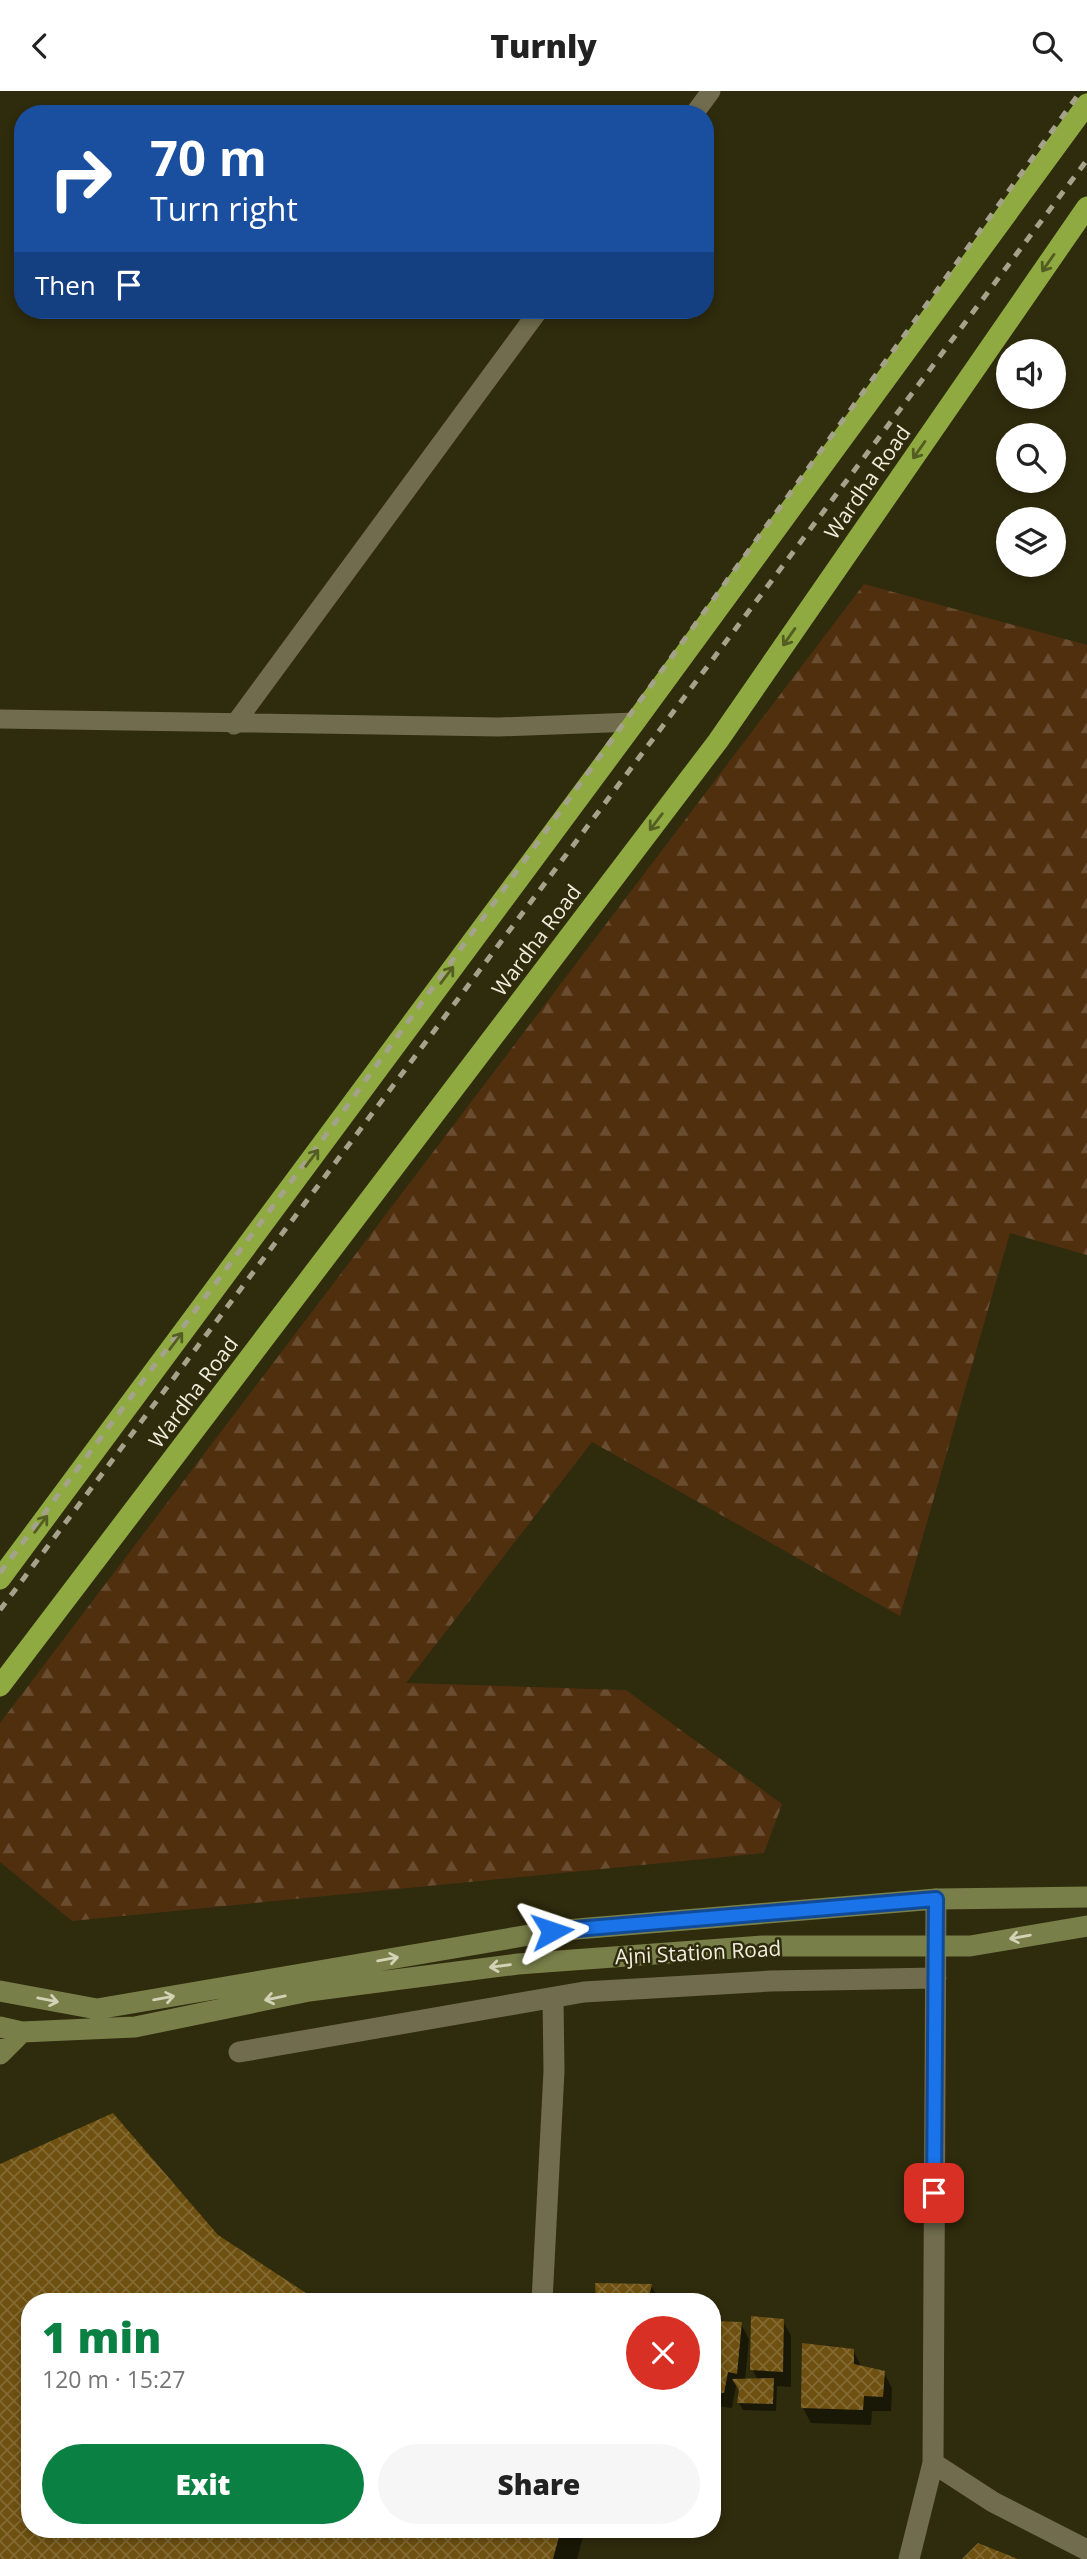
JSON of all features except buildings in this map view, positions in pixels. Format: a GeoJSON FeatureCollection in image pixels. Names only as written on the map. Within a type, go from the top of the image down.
{"type":"FeatureCollection","features":[{"type":"Feature","properties":{"kind":"highway","name":"Wardha Road"},"geometry":{"type":"LineString","coordinates":[[0,1579],[635,722],[1087,104]]}},
{"type":"Feature","properties":{"kind":"highway","name":"Wardha Road"},"geometry":{"type":"LineString","coordinates":[[0,1686],[718,741],[1087,207]]}},
{"type":"Feature","properties":{"kind":"main road","name":"Ajni Station Road"},"geometry":{"type":"LineString","coordinates":[[0,1991],[97,2009],[552,1931],[936,1899],[1087,1897]]}},
{"type":"Feature","properties":{"kind":"main road","name":"Ajni Station Road"},"geometry":{"type":"LineString","coordinates":[[0,2027],[22,2032],[135,2027],[309,1991],[518,1964],[763,1946],[970,1946],[1087,1926]]}},
{"type":"Feature","properties":{"kind":"main road"},"geometry":{"type":"LineString","coordinates":[[0,2054],[22,2032]]}},
{"type":"Feature","properties":{"kind":"street"},"geometry":{"type":"LineString","coordinates":[[909,2559],[933,2463],[936,1899]]}},
{"type":"Feature","properties":{"kind":"street"},"geometry":{"type":"LineString","coordinates":[[239,2052],[584,1992],[771,1981],[936,1978]]}},
{"type":"Feature","properties":{"kind":"street"},"geometry":{"type":"LineString","coordinates":[[542,2293],[554,2071],[553,1998]]}},
{"type":"Feature","properties":{"kind":"street"},"geometry":{"type":"LineString","coordinates":[[933,2463],[993,2502],[1087,2550]]}},
{"type":"Feature","properties":{"kind":"lane"},"geometry":{"type":"LineString","coordinates":[[234,725],[532,319]]}},
{"type":"Feature","properties":{"kind":"lane"},"geometry":{"type":"LineString","coordinates":[[0,719],[234,725],[499,727],[635,722]]}},
{"type":"Feature","properties":{"kind":"green space"},"geometry":{"type":"Polygon","coordinates":[[[864,584],[1087,645],[1087,1255],[1010,1233],[900,1616],[592,1442],[406,1683],[626,1690],[782,1804],[764,1853],[72,1921],[0,1862],[0,1723],[864,584]]]}},
{"type":"Feature","properties":{"kind":"railway"},"geometry":{"type":"LineString","coordinates":[[0,1573],[334,1124],[1081,91]]}},
{"type":"Feature","properties":{"kind":"railway"},"geometry":{"type":"LineString","coordinates":[[0,1610],[1087,160]]}},
{"type":"Feature","properties":{"kind":"route"},"geometry":{"type":"LineString","coordinates":[[552,1931],[936,1899],[934,2193]]}}]}
